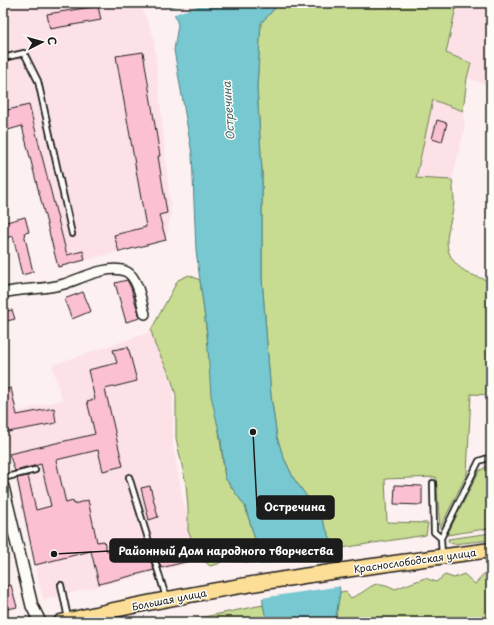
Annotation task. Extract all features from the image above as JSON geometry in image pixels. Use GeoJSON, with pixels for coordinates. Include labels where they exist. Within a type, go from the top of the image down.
{"type":"FeatureCollection","features":[{"type":"Feature","properties":{"kind":"main road","name":"Краснослободская улица"},"geometry":{"type":"LineString","coordinates":[[254,582],[491,550]]}},
{"type":"Feature","properties":{"kind":"main road","name":"Большая улица"},"geometry":{"type":"LineString","coordinates":[[65,621],[166,598],[254,582]]}},
{"type":"Feature","properties":{"kind":"street"},"geometry":{"type":"LineString","coordinates":[[3,293],[63,285],[90,275],[114,270],[126,272],[133,278],[145,314]]}},
{"type":"Feature","properties":{"kind":"street"},"geometry":{"type":"LineString","coordinates":[[3,487],[32,606],[40,622]]}},
{"type":"Feature","properties":{"kind":"lane"},"geometry":{"type":"LineString","coordinates":[[3,58],[24,53],[38,81],[72,234]]}},
{"type":"Feature","properties":{"kind":"lane"},"geometry":{"type":"LineString","coordinates":[[442,556],[441,538],[479,461],[491,457]]}},
{"type":"Feature","properties":{"kind":"lane"},"geometry":{"type":"LineString","coordinates":[[3,478],[35,470]]}},
{"type":"Feature","properties":{"kind":"lane"},"geometry":{"type":"LineString","coordinates":[[129,477],[166,598]]}},
{"type":"Feature","properties":{"kind":"lane"},"geometry":{"type":"LineString","coordinates":[[433,483],[434,532],[441,538]]}},
{"type":"Feature","properties":{"kind":"lane"},"geometry":{"type":"LineString","coordinates":[[60,585],[65,621]]}},
{"type":"Feature","properties":{"kind":"shaded area"},"geometry":{"type":"Polygon","coordinates":[[[3,3],[140,3],[154,38],[171,213],[166,240],[58,267],[23,126],[8,130],[3,111],[3,3]]]}},
{"type":"Feature","properties":{"kind":"shaded area"},"geometry":{"type":"Polygon","coordinates":[[[457,3],[491,3],[491,87],[467,78],[471,62],[446,53],[457,3]]]}},
{"type":"Feature","properties":{"kind":"shaded area"},"geometry":{"type":"Polygon","coordinates":[[[433,99],[463,111],[465,127],[452,180],[416,179],[433,99]]]}},
{"type":"Feature","properties":{"kind":"shaded area"},"geometry":{"type":"Polygon","coordinates":[[[156,330],[173,390],[173,445],[182,495],[199,561],[43,600],[3,426],[3,415],[62,400],[52,365],[156,330]]]}},
{"type":"Feature","properties":{"kind":"green space"},"geometry":{"type":"Polygon","coordinates":[[[259,3],[457,3],[446,53],[471,63],[467,78],[463,111],[433,100],[416,178],[452,180],[454,202],[447,237],[448,250],[451,258],[468,273],[491,281],[491,395],[471,394],[467,474],[440,528],[436,477],[385,479],[387,522],[428,523],[426,535],[335,549],[319,513],[294,479],[283,456],[277,437],[271,396],[262,278],[262,171],[257,87],[261,23],[277,6],[259,3]]]}},
{"type":"Feature","properties":{"kind":"green space"},"geometry":{"type":"Polygon","coordinates":[[[189,275],[200,280],[225,478],[245,506],[261,559],[248,562],[224,560],[218,564],[210,566],[202,559],[188,531],[186,484],[176,438],[176,395],[170,375],[155,345],[151,330],[178,280],[189,275]]]}},
{"type":"Feature","properties":{"kind":"green space"},"geometry":{"type":"Polygon","coordinates":[[[489,465],[488,476],[491,476],[491,528],[447,535],[479,471],[489,465]]]}},
{"type":"Feature","properties":{"kind":"green space"},"geometry":{"type":"Polygon","coordinates":[[[491,533],[491,540],[453,544],[449,542],[448,539],[491,533]]]}},
{"type":"Feature","properties":{"kind":"green space"},"geometry":{"type":"Polygon","coordinates":[[[491,572],[491,622],[335,622],[340,592],[346,591],[350,598],[376,584],[387,585],[395,589],[425,578],[436,582],[445,575],[454,578],[464,574],[475,584],[482,575],[491,572]]]}},
{"type":"Feature","properties":{"kind":"green space"},"geometry":{"type":"Polygon","coordinates":[[[263,605],[267,622],[179,622],[263,605]]]}},
{"type":"Feature","properties":{"kind":"water"},"geometry":{"type":"Polygon","coordinates":[[[171,3],[259,3],[277,6],[261,23],[257,87],[262,171],[262,278],[271,396],[277,437],[283,456],[294,479],[319,513],[335,549],[340,592],[335,622],[267,622],[263,605],[261,559],[245,506],[225,478],[221,440],[211,396],[207,334],[196,250],[192,154],[174,50],[178,25],[171,3]]]}},
{"type":"Feature","properties":{"kind":"pier"},"geometry":{"type":"Polygon","coordinates":[[[185,3],[206,3],[172,15],[170,8],[185,3]]]}},
{"type":"Feature","properties":{"kind":"pier"},"geometry":{"type":"Polygon","coordinates":[[[337,553],[342,586],[261,598],[259,565],[337,553]]]}},
{"type":"Feature","properties":{"kind":"building"},"geometry":{"type":"Polygon","coordinates":[[[98,6],[101,20],[50,29],[47,14],[98,6]]]}},
{"type":"Feature","properties":{"kind":"building"},"geometry":{"type":"Polygon","coordinates":[[[143,52],[160,156],[158,156],[167,213],[159,215],[166,240],[119,252],[114,235],[146,227],[116,56],[143,52]]]}},
{"type":"Feature","properties":{"kind":"building"},"geometry":{"type":"Polygon","coordinates":[[[29,105],[67,255],[83,251],[85,260],[58,267],[22,126],[8,130],[3,111],[29,105]]]}},
{"type":"Feature","properties":{"kind":"building"},"geometry":{"type":"Polygon","coordinates":[[[437,120],[447,123],[442,142],[432,139],[437,120]]]}},
{"type":"Feature","properties":{"kind":"building"},"geometry":{"type":"Polygon","coordinates":[[[25,217],[29,232],[24,233],[33,272],[22,275],[13,236],[3,239],[3,223],[25,217]]]}},
{"type":"Feature","properties":{"kind":"building"},"geometry":{"type":"Polygon","coordinates":[[[127,280],[140,318],[126,322],[115,283],[127,280]]]}},
{"type":"Feature","properties":{"kind":"building"},"geometry":{"type":"Polygon","coordinates":[[[83,292],[91,311],[72,319],[64,299],[83,292]]]}},
{"type":"Feature","properties":{"kind":"building"},"geometry":{"type":"Polygon","coordinates":[[[12,310],[15,319],[3,322],[3,312],[12,310]]]}},
{"type":"Feature","properties":{"kind":"building"},"geometry":{"type":"Polygon","coordinates":[[[128,347],[137,381],[105,389],[123,466],[103,471],[98,450],[56,460],[66,503],[73,501],[74,504],[88,500],[97,542],[104,541],[107,551],[127,546],[128,549],[143,545],[147,560],[150,559],[154,570],[99,584],[91,551],[35,565],[17,478],[28,476],[36,510],[51,506],[41,464],[15,471],[9,454],[95,434],[87,401],[95,399],[88,370],[117,363],[113,350],[128,347]]]}},
{"type":"Feature","properties":{"kind":"building"},"geometry":{"type":"Polygon","coordinates":[[[11,388],[17,415],[54,408],[56,423],[8,432],[3,405],[3,390],[11,388]]]}},
{"type":"Feature","properties":{"kind":"building"},"geometry":{"type":"Polygon","coordinates":[[[395,485],[422,486],[422,505],[394,504],[395,485]]]}},
{"type":"Feature","properties":{"kind":"building"},"geometry":{"type":"Polygon","coordinates":[[[150,486],[158,517],[149,520],[141,488],[150,486]]]}},
{"type":"Feature","properties":{"kind":"building"},"geometry":{"type":"Polygon","coordinates":[[[194,548],[197,559],[161,568],[158,558],[194,548]]]}},
{"type":"Feature","properties":{"kind":"building"},"geometry":{"type":"Polygon","coordinates":[[[11,585],[17,607],[3,610],[3,587],[11,585]]]}},
{"type":"Feature","properties":{"kind":"place","name":"Остречина"},"geometry":{"type":"Point","coordinates":[253,432]}},
{"type":"Feature","properties":{"kind":"place","name":"Районный Дом народного творчества"},"geometry":{"type":"Point","coordinates":[54,554]}}]}
